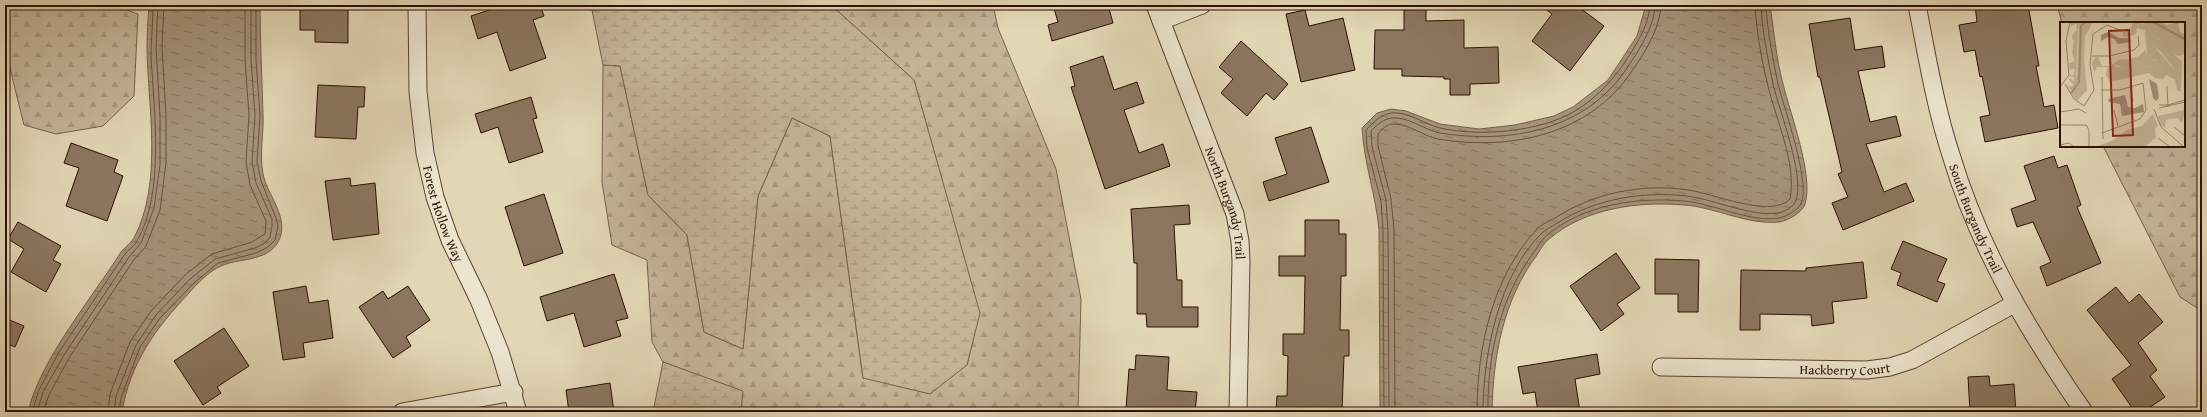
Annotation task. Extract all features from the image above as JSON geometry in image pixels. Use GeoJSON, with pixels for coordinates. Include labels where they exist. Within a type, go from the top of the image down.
{"type":"FeatureCollection","features":[{"type":"Feature","properties":{"kind":"street","name":"Forest Hollow Way"},"geometry":{"type":"LineString","coordinates":[[417,5],[418,92],[425,153],[435,197],[450,240],[479,300],[500,352],[514,392],[518,412]]}},
{"type":"Feature","properties":{"kind":"street"},"geometry":{"type":"LineString","coordinates":[[1158,13],[1202,5]]}},
{"type":"Feature","properties":{"kind":"street","name":"South Burgandy Trail"},"geometry":{"type":"LineString","coordinates":[[1917,5],[1934,96],[1951,156],[1972,215],[2014,304],[2044,354],[2084,412]]}},
{"type":"Feature","properties":{"kind":"street","name":"North Burgandy Trail"},"geometry":{"type":"LineString","coordinates":[[1158,13],[1235,214],[1240,240],[1241,261],[1238,412]]}},
{"type":"Feature","properties":{"kind":"street","name":"Hackberry Court"},"geometry":{"type":"LineString","coordinates":[[1661,367],[1867,370],[1890,368],[1912,360],[2014,304]]}},
{"type":"Feature","properties":{"kind":"street"},"geometry":{"type":"LineString","coordinates":[[402,412],[514,392]]}},
{"type":"Feature","properties":{"kind":"green space"},"geometry":{"type":"Polygon","coordinates":[[[5,5],[113,5],[138,14],[134,96],[103,126],[56,134],[24,125],[5,48],[5,5]]]}},
{"type":"Feature","properties":{"kind":"green space"},"geometry":{"type":"Polygon","coordinates":[[[591,5],[831,5],[914,80],[980,313],[967,365],[930,394],[863,378],[830,136],[792,118],[758,196],[743,349],[704,332],[687,235],[648,195],[620,66],[603,65],[591,5]]]}},
{"type":"Feature","properties":{"kind":"green space"},"geometry":{"type":"Polygon","coordinates":[[[831,5],[993,5],[998,28],[1056,169],[1081,299],[1078,412],[741,412],[742,391],[663,362],[652,342],[647,260],[612,245],[602,182],[603,65],[620,66],[648,195],[687,235],[704,332],[743,349],[758,196],[792,118],[830,136],[863,378],[967,365],[979,313],[914,80],[831,5]]]}},
{"type":"Feature","properties":{"kind":"green space"},"geometry":{"type":"Polygon","coordinates":[[[2057,5],[2202,5],[2202,311],[2180,297],[2104,147],[2185,147],[2185,22],[2062,22],[2057,5]]]}},
{"type":"Feature","properties":{"kind":"green space"},"geometry":{"type":"Polygon","coordinates":[[[663,362],[743,391],[741,412],[653,412],[663,362]]]}},
{"type":"Feature","properties":{"kind":"water"},"geometry":{"type":"Polygon","coordinates":[[[149,5],[260,5],[263,121],[262,166],[265,182],[280,216],[282,225],[281,233],[278,242],[267,253],[228,263],[212,271],[199,282],[177,306],[155,333],[138,362],[131,378],[122,412],[28,412],[34,392],[55,351],[121,252],[134,238],[143,216],[151,169],[152,144],[147,48],[149,5]]]}},
{"type":"Feature","properties":{"kind":"water"},"geometry":{"type":"Polygon","coordinates":[[[1646,5],[1770,5],[1781,74],[1804,161],[1807,192],[1805,204],[1794,216],[1779,222],[1755,221],[1696,206],[1667,204],[1649,204],[1613,209],[1579,220],[1563,228],[1545,242],[1525,272],[1516,291],[1508,310],[1498,350],[1492,412],[1380,412],[1379,230],[1365,154],[1362,128],[1377,113],[1391,109],[1406,111],[1440,124],[1479,129],[1515,125],[1554,116],[1573,107],[1608,80],[1637,36],[1646,5]]]}},
{"type":"Feature","properties":{"kind":"building"},"geometry":{"type":"Polygon","coordinates":[[[300,5],[348,5],[348,43],[315,42],[315,30],[300,30],[300,5]]]}},
{"type":"Feature","properties":{"kind":"building"},"geometry":{"type":"Polygon","coordinates":[[[494,5],[540,5],[544,16],[533,20],[546,58],[510,71],[497,32],[478,39],[471,16],[495,8],[494,5]]]}},
{"type":"Feature","properties":{"kind":"building"},"geometry":{"type":"Polygon","coordinates":[[[1053,5],[1108,5],[1113,23],[1052,41],[1048,25],[1058,22],[1053,5]]]}},
{"type":"Feature","properties":{"kind":"building"},"geometry":{"type":"Polygon","coordinates":[[[1404,5],[1426,5],[1426,21],[1464,20],[1464,48],[1498,47],[1499,83],[1470,84],[1470,95],[1450,95],[1450,79],[1444,79],[1444,77],[1402,76],[1402,69],[1374,69],[1375,30],[1404,30],[1404,5]]]}},
{"type":"Feature","properties":{"kind":"building"},"geometry":{"type":"Polygon","coordinates":[[[1540,5],[1576,5],[1604,26],[1570,71],[1532,41],[1552,14],[1540,5]]]}},
{"type":"Feature","properties":{"kind":"building"},"geometry":{"type":"Polygon","coordinates":[[[1975,5],[2028,5],[2039,66],[2036,66],[2044,107],[2054,105],[2058,128],[1985,142],[1980,117],[1990,115],[1982,76],[1980,77],[1975,50],[1964,52],[1959,25],[1977,22],[1975,5]]]}},
{"type":"Feature","properties":{"kind":"building"},"geometry":{"type":"Polygon","coordinates":[[[1305,10],[1309,26],[1343,18],[1355,70],[1301,82],[1286,14],[1305,10]]]}},
{"type":"Feature","properties":{"kind":"building"},"geometry":{"type":"Polygon","coordinates":[[[1850,18],[1855,50],[1882,46],[1885,67],[1858,71],[1870,122],[1896,116],[1901,136],[1866,144],[1884,192],[1906,183],[1914,201],[1843,230],[1832,203],[1848,197],[1838,174],[1842,172],[1820,77],[1818,77],[1809,24],[1850,18]]]}},
{"type":"Feature","properties":{"kind":"building"},"geometry":{"type":"Polygon","coordinates":[[[1241,41],[1288,84],[1274,100],[1266,93],[1247,116],[1221,93],[1233,79],[1219,67],[1241,41]]]}},
{"type":"Feature","properties":{"kind":"building"},"geometry":{"type":"Polygon","coordinates":[[[1103,56],[1114,90],[1137,82],[1144,103],[1124,110],[1139,153],[1163,144],[1170,166],[1105,189],[1071,87],[1075,86],[1070,67],[1103,56]]]}},
{"type":"Feature","properties":{"kind":"building"},"geometry":{"type":"Polygon","coordinates":[[[318,85],[365,87],[364,107],[358,107],[356,139],[315,137],[318,85]]]}},
{"type":"Feature","properties":{"kind":"building"},"geometry":{"type":"Polygon","coordinates":[[[531,97],[537,118],[533,119],[543,152],[509,163],[498,127],[481,133],[475,114],[531,97]]]}},
{"type":"Feature","properties":{"kind":"building"},"geometry":{"type":"Polygon","coordinates":[[[1311,127],[1329,182],[1269,201],[1263,182],[1287,174],[1275,138],[1311,127]]]}},
{"type":"Feature","properties":{"kind":"building"},"geometry":{"type":"Polygon","coordinates":[[[71,143],[118,160],[114,172],[123,176],[107,221],[66,206],[79,168],[64,163],[71,143]]]}},
{"type":"Feature","properties":{"kind":"building"},"geometry":{"type":"Polygon","coordinates":[[[2054,156],[2058,168],[2067,165],[2081,205],[2077,207],[2101,263],[2047,286],[2040,267],[2051,262],[2033,222],[2017,227],[2011,209],[2036,200],[2024,166],[2054,156]]]}},
{"type":"Feature","properties":{"kind":"building"},"geometry":{"type":"Polygon","coordinates":[[[350,178],[351,186],[375,183],[379,234],[333,240],[325,181],[350,178]]]}},
{"type":"Feature","properties":{"kind":"building"},"geometry":{"type":"Polygon","coordinates":[[[544,194],[563,253],[524,266],[505,207],[544,194]]]}},
{"type":"Feature","properties":{"kind":"building"},"geometry":{"type":"Polygon","coordinates":[[[1189,205],[1190,224],[1174,225],[1177,280],[1182,280],[1182,307],[1198,307],[1198,327],[1147,327],[1146,314],[1137,314],[1137,263],[1134,263],[1131,209],[1189,205]]]}},
{"type":"Feature","properties":{"kind":"building"},"geometry":{"type":"Polygon","coordinates":[[[1305,220],[1339,220],[1339,234],[1346,234],[1346,276],[1341,276],[1340,330],[1349,330],[1349,356],[1344,356],[1342,412],[1276,412],[1277,396],[1287,396],[1288,356],[1283,355],[1283,334],[1304,334],[1305,276],[1279,276],[1279,256],[1305,256],[1305,220]]]}},
{"type":"Feature","properties":{"kind":"building"},"geometry":{"type":"Polygon","coordinates":[[[18,222],[61,246],[53,260],[61,264],[46,292],[11,272],[24,249],[8,239],[18,222]]]}},
{"type":"Feature","properties":{"kind":"building"},"geometry":{"type":"Polygon","coordinates":[[[1903,241],[1947,259],[1937,281],[1945,284],[1937,302],[1897,285],[1901,273],[1891,269],[1903,241]]]}},
{"type":"Feature","properties":{"kind":"building"},"geometry":{"type":"Polygon","coordinates":[[[1616,253],[1640,288],[1617,304],[1624,314],[1601,331],[1570,286],[1616,253]]]}},
{"type":"Feature","properties":{"kind":"building"},"geometry":{"type":"Polygon","coordinates":[[[1655,259],[1699,260],[1698,312],[1678,312],[1678,294],[1655,294],[1655,259]]]}},
{"type":"Feature","properties":{"kind":"building"},"geometry":{"type":"Polygon","coordinates":[[[1863,262],[1867,298],[1832,302],[1834,323],[1812,326],[1811,315],[1760,314],[1760,330],[1740,330],[1741,270],[1806,271],[1806,268],[1863,262]]]}},
{"type":"Feature","properties":{"kind":"building"},"geometry":{"type":"Polygon","coordinates":[[[614,274],[628,318],[616,321],[621,336],[584,347],[574,313],[547,321],[540,297],[614,274]]]}},
{"type":"Feature","properties":{"kind":"building"},"geometry":{"type":"Polygon","coordinates":[[[306,286],[309,303],[328,300],[333,338],[303,343],[305,357],[283,360],[273,292],[306,286]]]}},
{"type":"Feature","properties":{"kind":"building"},"geometry":{"type":"Polygon","coordinates":[[[408,286],[430,320],[406,337],[411,346],[393,358],[359,307],[383,291],[388,299],[408,286]]]}},
{"type":"Feature","properties":{"kind":"building"},"geometry":{"type":"Polygon","coordinates":[[[2116,287],[2129,303],[2139,294],[2163,322],[2138,343],[2157,370],[2150,376],[2165,397],[2143,412],[2135,412],[2112,379],[2131,365],[2087,310],[2116,287]]]}},
{"type":"Feature","properties":{"kind":"building"},"geometry":{"type":"Polygon","coordinates":[[[5,318],[24,326],[15,347],[5,343],[5,318]]]}},
{"type":"Feature","properties":{"kind":"building"},"geometry":{"type":"Polygon","coordinates":[[[224,328],[249,366],[217,387],[221,393],[203,405],[174,361],[224,328]]]}},
{"type":"Feature","properties":{"kind":"building"},"geometry":{"type":"Polygon","coordinates":[[[1597,354],[1600,374],[1575,379],[1580,412],[1538,412],[1535,392],[1523,394],[1518,367],[1597,354]]]}},
{"type":"Feature","properties":{"kind":"building"},"geometry":{"type":"Polygon","coordinates":[[[1136,355],[1169,357],[1167,390],[1197,392],[1195,412],[1126,409],[1129,369],[1135,370],[1136,355]]]}},
{"type":"Feature","properties":{"kind":"building"},"geometry":{"type":"Polygon","coordinates":[[[1989,376],[1990,386],[2014,384],[2016,412],[1970,412],[1968,377],[1989,376]]]}},
{"type":"Feature","properties":{"kind":"building"},"geometry":{"type":"Polygon","coordinates":[[[610,383],[614,412],[569,412],[566,390],[610,383]]]}}]}
